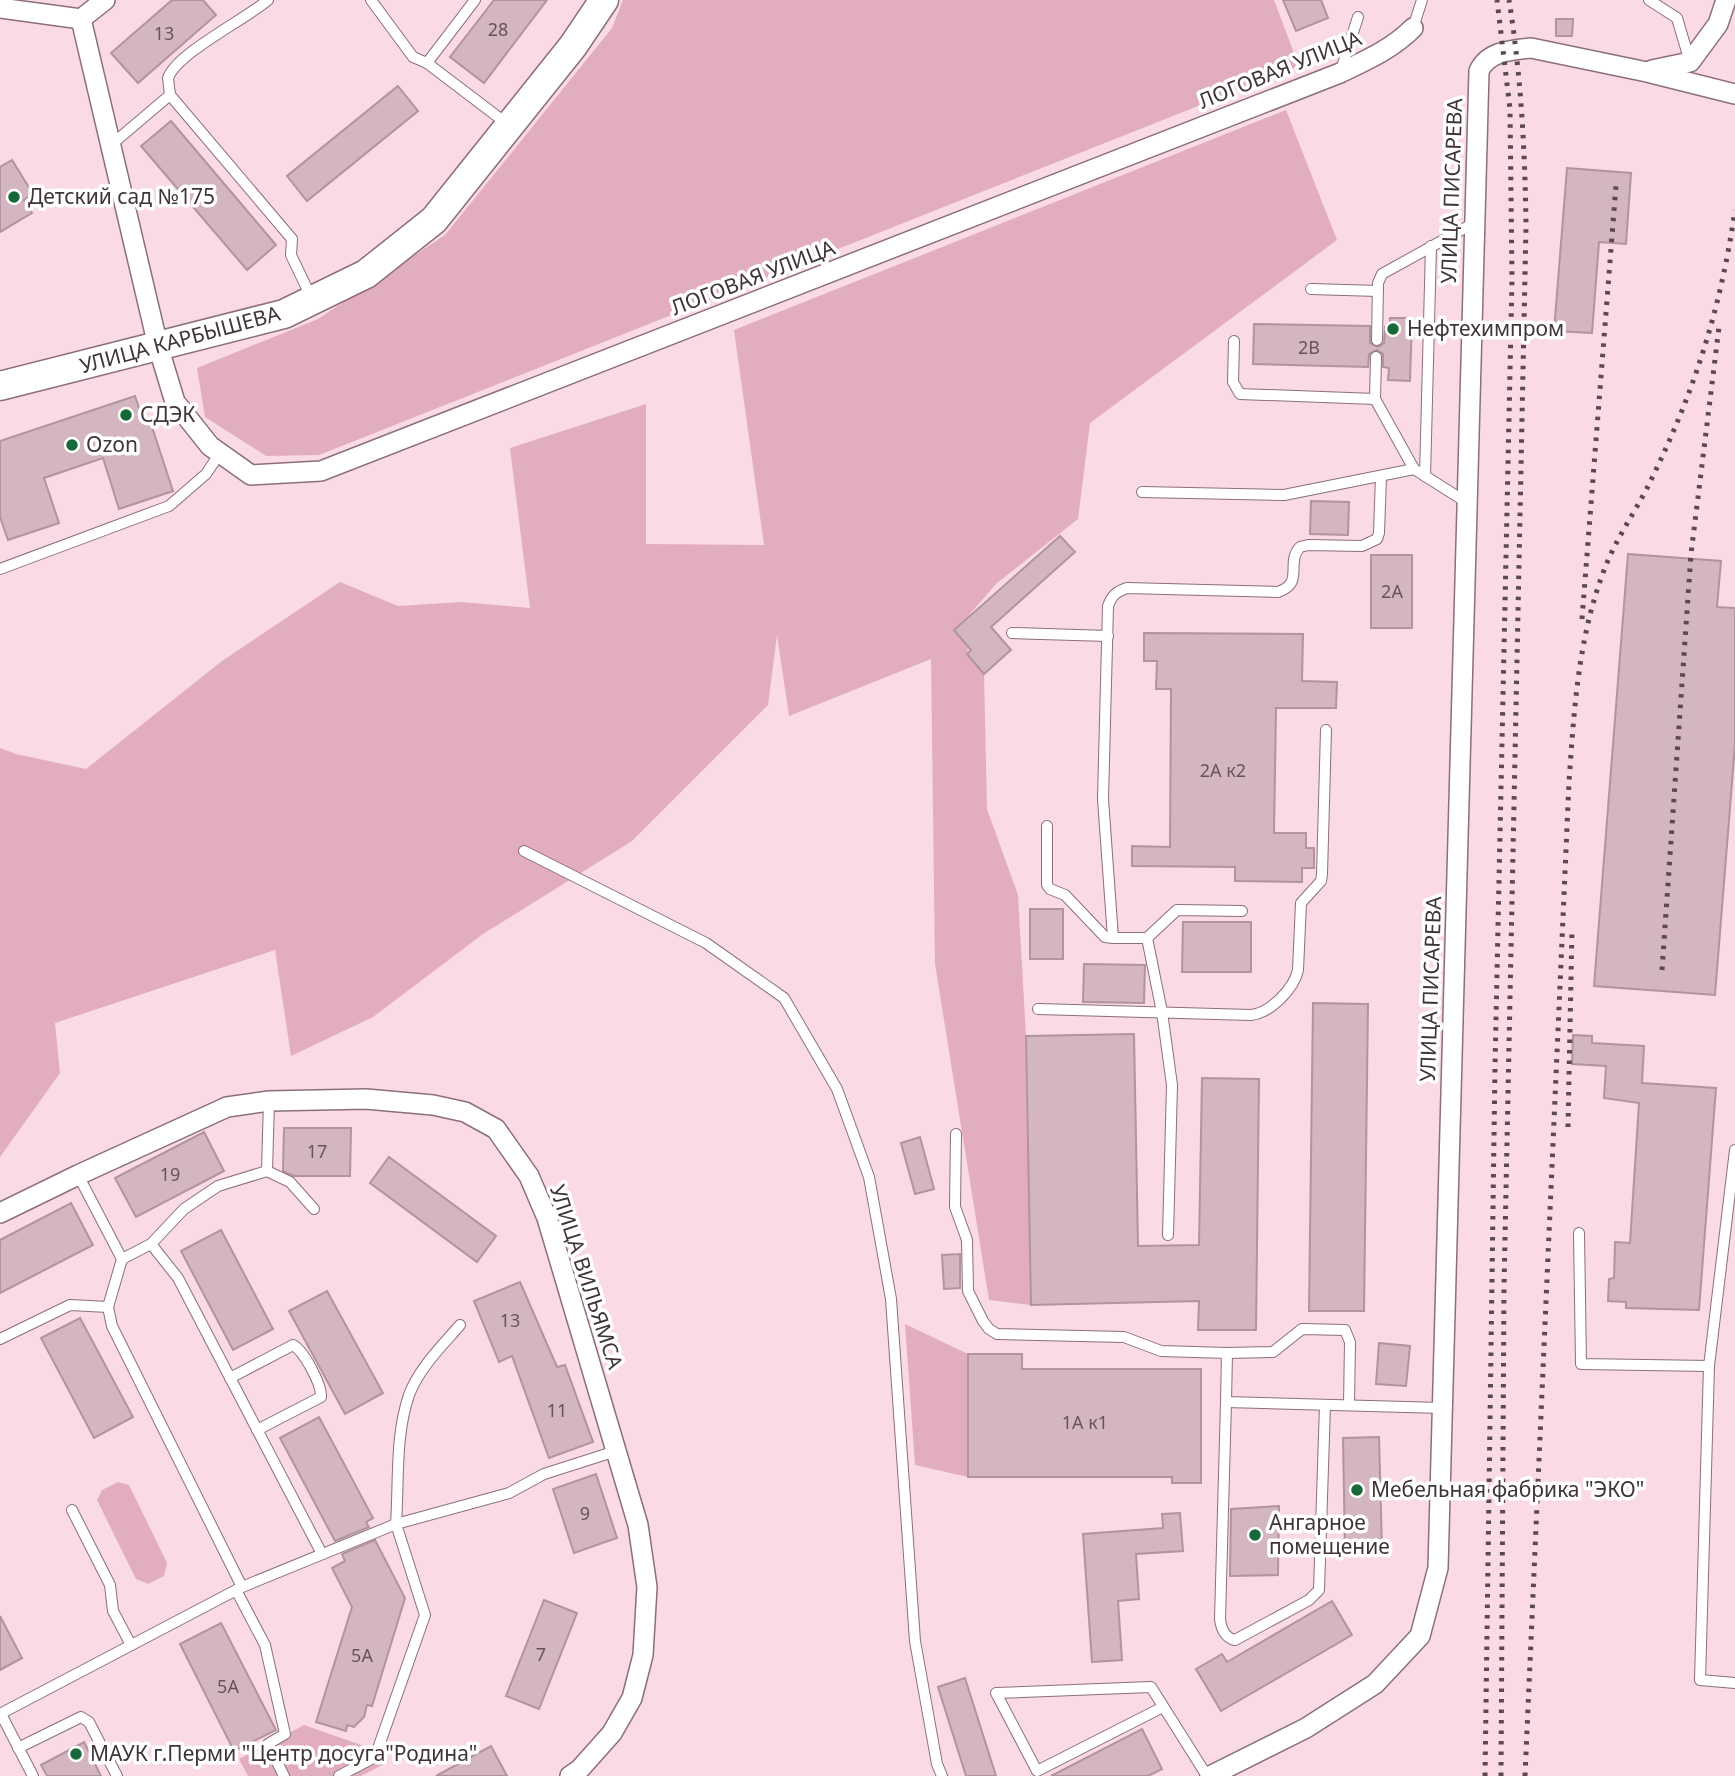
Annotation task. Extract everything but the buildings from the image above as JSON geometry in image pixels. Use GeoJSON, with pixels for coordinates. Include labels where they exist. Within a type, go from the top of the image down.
{"type":"FeatureCollection","features":[{"type":"Feature","properties":{"kind":"street"},"geometry":{"type":"LineString","coordinates":[[0,8],[81,19],[105,0]]}},
{"type":"Feature","properties":{"kind":"street","name":"УЛИЦА КАРБЫШЕВА"},"geometry":{"type":"LineString","coordinates":[[0,386],[284,314],[366,274],[434,220],[573,46],[604,0]]}},
{"type":"Feature","properties":{"kind":"street"},"geometry":{"type":"LineString","coordinates":[[1647,72],[1690,62],[1718,24],[1726,0]]}},
{"type":"Feature","properties":{"kind":"street","name":"ЛОГОВАЯ УЛИЦА"},"geometry":{"type":"LineString","coordinates":[[81,19],[158,346],[175,402],[210,446],[251,475],[321,471],[1340,73],[1399,41],[1413,28]]}},
{"type":"Feature","properties":{"kind":"street","name":"УЛИЦА ПИСАРЕВА"},"geometry":{"type":"LineString","coordinates":[[1209,1776],[1306,1728],[1375,1684],[1420,1636],[1438,1569],[1479,71],[1485,60],[1516,49],[1548,50],[1647,72]]}},
{"type":"Feature","properties":{"kind":"street"},"geometry":{"type":"LineString","coordinates":[[1647,72],[1735,94]]}},
{"type":"Feature","properties":{"kind":"street","name":"УЛИЦА ВИЛЬЯМСА"},"geometry":{"type":"LineString","coordinates":[[0,1213],[227,1107],[269,1101],[366,1099],[433,1105],[465,1112],[496,1129],[529,1176],[547,1218],[638,1525],[647,1587],[643,1655],[632,1698],[612,1733],[579,1770],[570,1776]]}},
{"type":"Feature","properties":{"kind":"lane"},"geometry":{"type":"LineString","coordinates":[[268,0],[216,33],[170,73],[170,95],[292,239],[291,255],[312,300]]}},
{"type":"Feature","properties":{"kind":"lane"},"geometry":{"type":"LineString","coordinates":[[371,0],[413,57],[427,63],[509,126]]}},
{"type":"Feature","properties":{"kind":"lane"},"geometry":{"type":"LineString","coordinates":[[427,63],[475,0]]}},
{"type":"Feature","properties":{"kind":"lane"},"geometry":{"type":"LineString","coordinates":[[1413,28],[1422,0]]}},
{"type":"Feature","properties":{"kind":"lane"},"geometry":{"type":"LineString","coordinates":[[1649,0],[1677,18],[1690,62]]}},
{"type":"Feature","properties":{"kind":"lane"},"geometry":{"type":"LineString","coordinates":[[1340,73],[1358,17]]}},
{"type":"Feature","properties":{"kind":"lane"},"geometry":{"type":"LineString","coordinates":[[111,145],[170,95]]}},
{"type":"Feature","properties":{"kind":"lane"},"geometry":{"type":"LineString","coordinates":[[1377,340],[1378,291],[1382,274],[1474,223]]}},
{"type":"Feature","properties":{"kind":"lane"},"geometry":{"type":"LineString","coordinates":[[1425,476],[1431,246]]}},
{"type":"Feature","properties":{"kind":"lane"},"geometry":{"type":"LineString","coordinates":[[1311,289],[1378,291]]}},
{"type":"Feature","properties":{"kind":"lane"},"geometry":{"type":"LineString","coordinates":[[1234,341],[1233,382],[1240,394],[1375,399]]}},
{"type":"Feature","properties":{"kind":"lane"},"geometry":{"type":"LineString","coordinates":[[1376,357],[1375,399],[1414,469],[1466,502]]}},
{"type":"Feature","properties":{"kind":"lane"},"geometry":{"type":"LineString","coordinates":[[0,569],[169,506],[206,474],[219,453]]}},
{"type":"Feature","properties":{"kind":"lane"},"geometry":{"type":"LineString","coordinates":[[1142,492],[1284,495],[1414,469]]}},
{"type":"Feature","properties":{"kind":"lane"},"geometry":{"type":"LineString","coordinates":[[1113,938],[1103,799],[1108,606],[1111,597],[1127,588],[1278,592],[1291,585],[1294,557],[1300,547],[1362,546],[1377,539],[1381,476]]}},
{"type":"Feature","properties":{"kind":"lane"},"geometry":{"type":"LineString","coordinates":[[1012,633],[1108,636]]}},
{"type":"Feature","properties":{"kind":"lane"},"geometry":{"type":"LineString","coordinates":[[1038,1009],[1258,1014],[1271,1005],[1296,979],[1301,903],[1321,881],[1326,730]]}},
{"type":"Feature","properties":{"kind":"lane"},"geometry":{"type":"LineString","coordinates":[[1047,826],[1047,885],[1065,895],[1105,937],[1147,938],[1177,910],[1242,911]]}},
{"type":"Feature","properties":{"kind":"lane"},"geometry":{"type":"LineString","coordinates":[[524,851],[706,943],[784,998],[837,1089],[869,1177],[891,1298],[915,1641],[937,1764],[942,1776]]}},
{"type":"Feature","properties":{"kind":"lane"},"geometry":{"type":"LineString","coordinates":[[1147,938],[1162,1012],[1172,1085],[1168,1235]]}},
{"type":"Feature","properties":{"kind":"lane"},"geometry":{"type":"LineString","coordinates":[[267,1171],[269,1101]]}},
{"type":"Feature","properties":{"kind":"lane"},"geometry":{"type":"LineString","coordinates":[[957,1134],[955,1207],[967,1240],[968,1291],[989,1329],[997,1334],[1009,1335],[1124,1338],[1161,1351],[1227,1353],[1273,1352],[1302,1329],[1345,1330],[1350,1342],[1349,1405]]}},
{"type":"Feature","properties":{"kind":"lane"},"geometry":{"type":"LineString","coordinates":[[1735,1150],[1709,1366],[1700,1680],[1735,1682]]}},
{"type":"Feature","properties":{"kind":"lane"},"geometry":{"type":"LineString","coordinates":[[122,1259],[150,1244],[184,1209],[218,1186],[267,1171],[290,1182],[314,1209]]}},
{"type":"Feature","properties":{"kind":"lane"},"geometry":{"type":"LineString","coordinates":[[78,1175],[122,1259],[108,1307],[112,1326],[265,1645],[285,1734],[268,1744],[284,1776]]}},
{"type":"Feature","properties":{"kind":"lane"},"geometry":{"type":"LineString","coordinates":[[1579,1233],[1581,1364],[1709,1366]]}},
{"type":"Feature","properties":{"kind":"lane"},"geometry":{"type":"LineString","coordinates":[[150,1244],[178,1278],[322,1555]]}},
{"type":"Feature","properties":{"kind":"lane"},"geometry":{"type":"LineString","coordinates":[[0,1339],[70,1305],[108,1307]]}},
{"type":"Feature","properties":{"kind":"lane"},"geometry":{"type":"LineString","coordinates":[[339,1776],[375,1757],[425,1615],[396,1524],[400,1431],[410,1393],[430,1359],[460,1325]]}},
{"type":"Feature","properties":{"kind":"lane"},"geometry":{"type":"LineString","coordinates":[[230,1378],[293,1345],[302,1353],[320,1388],[320,1397],[257,1430]]}},
{"type":"Feature","properties":{"kind":"lane"},"geometry":{"type":"LineString","coordinates":[[1227,1353],[1220,1619],[1229,1639],[1235,1640],[1309,1600],[1319,1590],[1325,1405]]}},
{"type":"Feature","properties":{"kind":"lane"},"geometry":{"type":"LineString","coordinates":[[1226,1402],[1442,1408]]}},
{"type":"Feature","properties":{"kind":"lane"},"geometry":{"type":"LineString","coordinates":[[33,1776],[0,1714],[239,1588],[396,1524],[509,1493],[544,1474],[616,1451]]}},
{"type":"Feature","properties":{"kind":"lane"},"geometry":{"type":"LineString","coordinates":[[72,1510],[110,1585],[113,1611],[131,1645]]}},
{"type":"Feature","properties":{"kind":"lane"},"geometry":{"type":"LineString","coordinates":[[1163,1707],[1037,1771],[996,1693],[1151,1687],[1209,1776]]}},
{"type":"Feature","properties":{"kind":"lane"},"geometry":{"type":"LineString","coordinates":[[18,1748],[81,1717],[89,1722],[117,1776]]}},
{"type":"Feature","properties":{"kind":"shaded area"},"geometry":{"type":"Polygon","coordinates":[[[623,0],[1274,0],[1299,66],[319,455],[266,456],[205,417],[197,368],[318,319],[445,235],[612,28],[623,0]]]}},
{"type":"Feature","properties":{"kind":"shaded area"},"geometry":{"type":"Polygon","coordinates":[[[1286,110],[1337,240],[1090,423],[1078,519],[997,583],[955,631],[968,647],[967,654],[984,674],[987,809],[1018,895],[1026,1036],[1031,1305],[989,1300],[935,964],[931,659],[789,716],[777,635],[768,705],[632,841],[483,934],[373,1017],[291,1056],[275,950],[55,1023],[60,1073],[0,1157],[0,748],[86,769],[222,661],[340,582],[398,606],[461,602],[530,608],[510,448],[646,404],[646,544],[764,545],[734,330],[1286,110]]]}},
{"type":"Feature","properties":{"kind":"shaded area"},"geometry":{"type":"Polygon","coordinates":[[[905,1324],[968,1354],[968,1477],[915,1465],[905,1324]]]}},
{"type":"Feature","properties":{"kind":"shaded area"},"geometry":{"type":"Polygon","coordinates":[[[118,1482],[129,1485],[167,1563],[164,1576],[148,1584],[136,1579],[97,1500],[102,1490],[118,1482]]]}},
{"type":"Feature","properties":{"kind":"shaded area"},"geometry":{"type":"Polygon","coordinates":[[[304,1725],[384,1753],[388,1762],[361,1776],[248,1776],[239,1759],[304,1725]]]}},
{"type":"Feature","properties":{"kind":"railway"},"geometry":{"type":"LineString","coordinates":[[1485,1776],[1495,1066],[1512,279],[1510,109],[1497,0]]}},
{"type":"Feature","properties":{"kind":"railway"},"geometry":{"type":"LineString","coordinates":[[1501,1776],[1504,1287],[1526,226],[1522,113],[1509,0]]}},
{"type":"Feature","properties":{"kind":"railway"},"geometry":{"type":"LineString","coordinates":[[1582,619],[1616,185]]}},
{"type":"Feature","properties":{"kind":"railway"},"geometry":{"type":"LineString","coordinates":[[1525,1776],[1569,782],[1578,676],[1588,624],[1603,573],[1652,478],[1693,380],[1714,314],[1735,210]]}},
{"type":"Feature","properties":{"kind":"railway"},"geometry":{"type":"LineString","coordinates":[[1662,970],[1691,554],[1719,327]]}},
{"type":"Feature","properties":{"kind":"railway"},"geometry":{"type":"LineString","coordinates":[[1568,1127],[1572,929]]}},
{"type":"Feature","properties":{"kind":"place","name":"Детский сад №175"},"geometry":{"type":"Point","coordinates":[14,197]}},
{"type":"Feature","properties":{"kind":"place","name":"Нефтехимпром"},"geometry":{"type":"Point","coordinates":[1393,329]}},
{"type":"Feature","properties":{"kind":"place","name":"СДЭК"},"geometry":{"type":"Point","coordinates":[126,415]}},
{"type":"Feature","properties":{"kind":"place","name":"Ozon"},"geometry":{"type":"Point","coordinates":[72,445]}},
{"type":"Feature","properties":{"kind":"place","name":"Мебельная фабрика \"ЭКО\""},"geometry":{"type":"Point","coordinates":[1357,1490]}},
{"type":"Feature","properties":{"kind":"place","name":"Ангарное помещение"},"geometry":{"type":"Point","coordinates":[1255,1535]}},
{"type":"Feature","properties":{"kind":"place","name":"МАУК г.Перми \"Центр досуга\"Родина\""},"geometry":{"type":"Point","coordinates":[76,1754]}}]}
